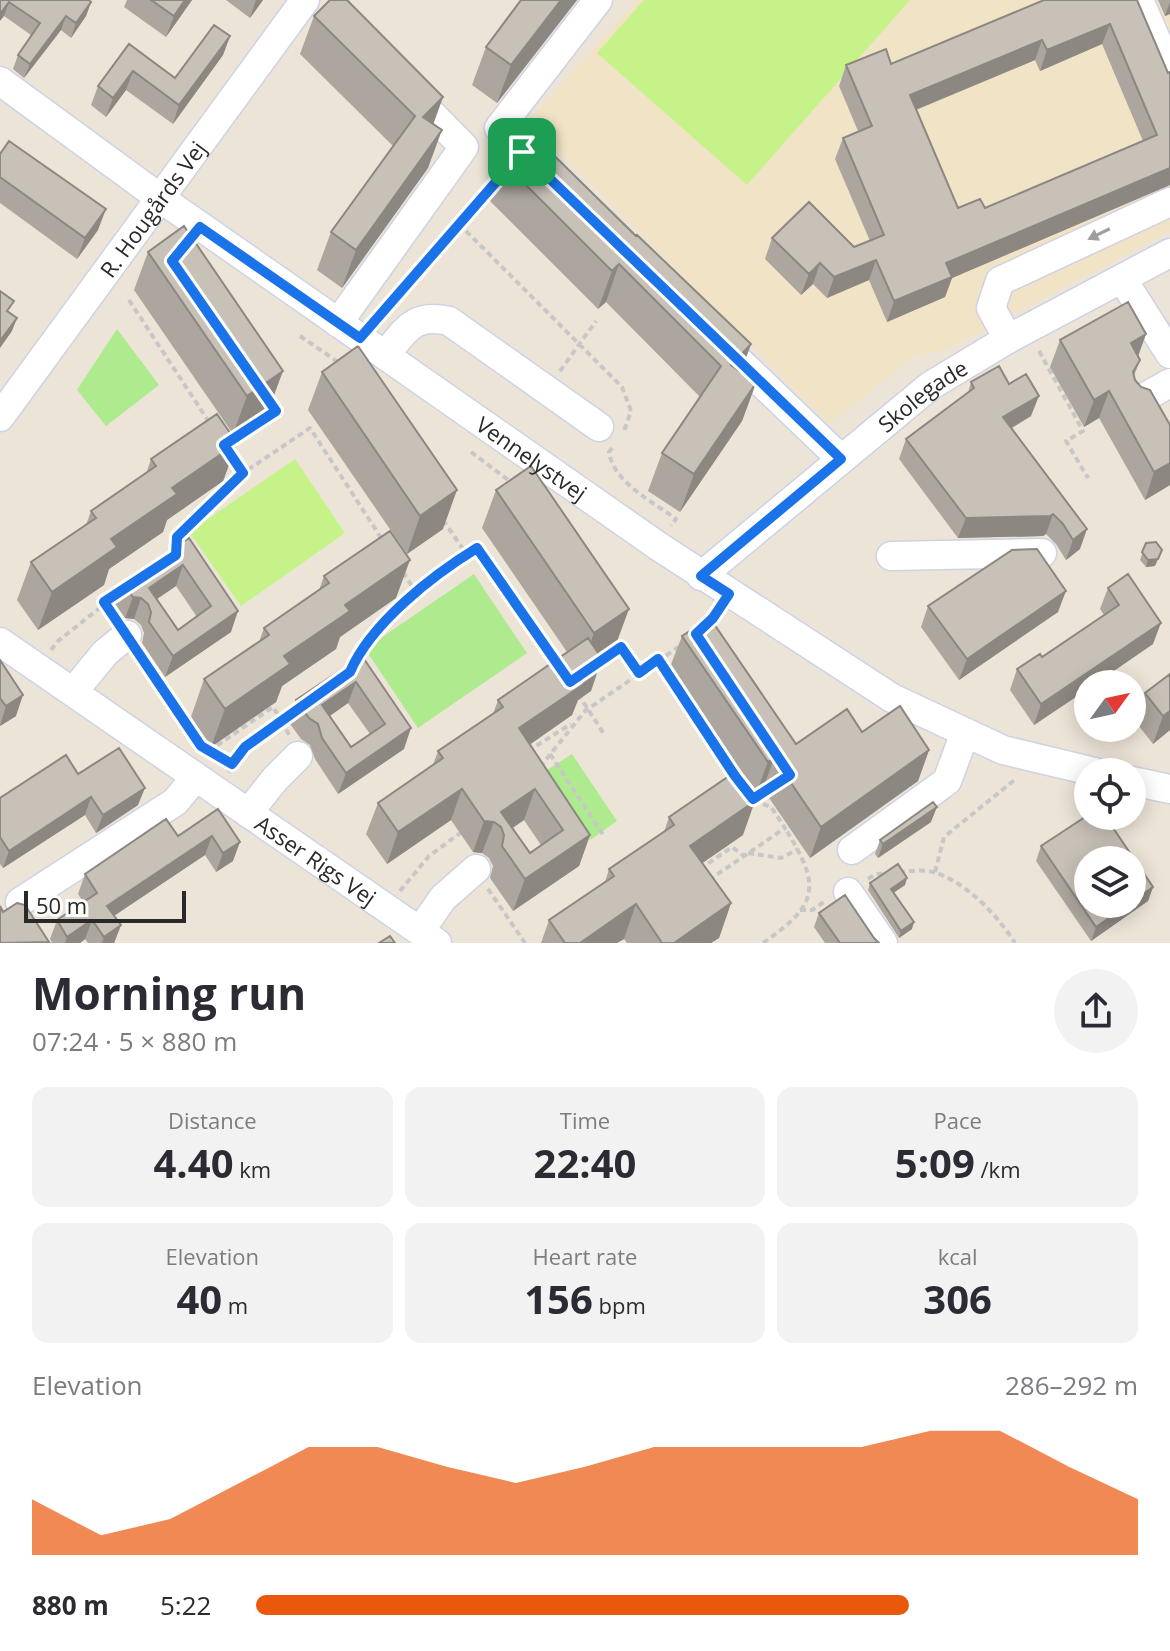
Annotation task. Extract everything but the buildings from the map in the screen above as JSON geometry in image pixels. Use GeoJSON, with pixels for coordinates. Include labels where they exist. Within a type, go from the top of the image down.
{"type":"FeatureCollection","features":[{"type":"Feature","properties":{"kind":"street"},"geometry":{"type":"LineString","coordinates":[[499,128],[598,0]]}},
{"type":"Feature","properties":{"kind":"street"},"geometry":{"type":"LineString","coordinates":[[1139,0],[1170,71]]}},
{"type":"Feature","properties":{"kind":"street","name":"R. Hougårds Vej"},"geometry":{"type":"LineString","coordinates":[[0,417],[160,198],[319,4]]}},
{"type":"Feature","properties":{"kind":"street"},"geometry":{"type":"LineString","coordinates":[[364,341],[464,147],[387,68]]}},
{"type":"Feature","properties":{"kind":"street","name":"Vennelystvej"},"geometry":{"type":"LineString","coordinates":[[0,81],[160,198],[701,576],[892,698],[1003,750],[1074,767]]}},
{"type":"Feature","properties":{"kind":"street"},"geometry":{"type":"LineString","coordinates":[[1017,334],[991,308],[1000,281],[1170,202]]}},
{"type":"Feature","properties":{"kind":"street","name":"Skolegade"},"geometry":{"type":"LineString","coordinates":[[701,576],[930,386],[1017,334],[1170,253]]}},
{"type":"Feature","properties":{"kind":"street"},"geometry":{"type":"LineString","coordinates":[[1123,280],[1170,354]]}},
{"type":"Feature","properties":{"kind":"street"},"geometry":{"type":"LineString","coordinates":[[693,316],[841,459]]}},
{"type":"Feature","properties":{"kind":"street"},"geometry":{"type":"LineString","coordinates":[[364,341],[407,329],[431,317],[449,321],[613,434]]}},
{"type":"Feature","properties":{"kind":"street"},"geometry":{"type":"LineString","coordinates":[[1140,400],[1170,383]]}},
{"type":"Feature","properties":{"kind":"street"},"geometry":{"type":"LineString","coordinates":[[891,556],[1042,553]]}},
{"type":"Feature","properties":{"kind":"street"},"geometry":{"type":"LineString","coordinates":[[73,692],[105,653],[127,635]]}},
{"type":"Feature","properties":{"kind":"street","name":"Asser Rigs Vej"},"geometry":{"type":"LineString","coordinates":[[0,642],[429,937]]}},
{"type":"Feature","properties":{"kind":"street"},"geometry":{"type":"LineString","coordinates":[[852,850],[947,781],[965,733]]}},
{"type":"Feature","properties":{"kind":"street"},"geometry":{"type":"LineString","coordinates":[[248,813],[298,756]]}},
{"type":"Feature","properties":{"kind":"street"},"geometry":{"type":"LineString","coordinates":[[20,902],[175,802],[196,777]]}},
{"type":"Feature","properties":{"kind":"street"},"geometry":{"type":"LineString","coordinates":[[1146,784],[1170,789]]}},
{"type":"Feature","properties":{"kind":"street"},"geometry":{"type":"LineString","coordinates":[[429,937],[443,898],[476,869]]}},
{"type":"Feature","properties":{"kind":"street"},"geometry":{"type":"LineString","coordinates":[[848,892],[883,943]]}},
{"type":"Feature","properties":{"kind":"path"},"geometry":{"type":"LineString","coordinates":[[300,336],[349,370],[364,341],[490,188]]}},
{"type":"Feature","properties":{"kind":"path"},"geometry":{"type":"LineString","coordinates":[[459,224],[622,387],[631,411],[628,424],[613,434],[609,452],[611,463],[620,478],[676,519],[658,546]]}},
{"type":"Feature","properties":{"kind":"path"},"geometry":{"type":"LineString","coordinates":[[129,300],[215,432]]}},
{"type":"Feature","properties":{"kind":"path"},"geometry":{"type":"LineString","coordinates":[[546,390],[596,321]]}},
{"type":"Feature","properties":{"kind":"path"},"geometry":{"type":"LineString","coordinates":[[1017,334],[1083,431],[1066,441],[1088,478]]}},
{"type":"Feature","properties":{"kind":"path"},"geometry":{"type":"LineString","coordinates":[[243,473],[224,445],[276,411],[261,390]]}},
{"type":"Feature","properties":{"kind":"path"},"geometry":{"type":"LineString","coordinates":[[176,555],[177,537],[243,473],[310,428],[391,553]]}},
{"type":"Feature","properties":{"kind":"path"},"geometry":{"type":"LineString","coordinates":[[471,452],[513,484]]}},
{"type":"Feature","properties":{"kind":"path"},"geometry":{"type":"LineString","coordinates":[[437,511],[467,555]]}},
{"type":"Feature","properties":{"kind":"path"},"geometry":{"type":"LineString","coordinates":[[350,672],[358,653],[415,591],[477,548],[562,670]]}},
{"type":"Feature","properties":{"kind":"path"},"geometry":{"type":"LineString","coordinates":[[399,566],[415,591]]}},
{"type":"Feature","properties":{"kind":"path"},"geometry":{"type":"LineString","coordinates":[[39,669],[58,641],[128,586]]}},
{"type":"Feature","properties":{"kind":"path"},"geometry":{"type":"LineString","coordinates":[[104,602],[201,746],[232,765],[245,747],[305,704]]}},
{"type":"Feature","properties":{"kind":"path"},"geometry":{"type":"LineString","coordinates":[[612,634],[639,673]]}},
{"type":"Feature","properties":{"kind":"path"},"geometry":{"type":"LineString","coordinates":[[532,777],[588,709],[680,645]]}},
{"type":"Feature","properties":{"kind":"path"},"geometry":{"type":"LineString","coordinates":[[595,664],[621,647]]}},
{"type":"Feature","properties":{"kind":"path"},"geometry":{"type":"LineString","coordinates":[[658,659],[735,776],[753,799],[771,807],[798,849],[811,882],[806,902],[789,925],[763,943]]}},
{"type":"Feature","properties":{"kind":"path"},"geometry":{"type":"LineString","coordinates":[[576,691],[604,734]]}},
{"type":"Feature","properties":{"kind":"path"},"geometry":{"type":"LineString","coordinates":[[209,751],[273,707],[282,721]]}},
{"type":"Feature","properties":{"kind":"path"},"geometry":{"type":"LineString","coordinates":[[523,755],[575,723]]}},
{"type":"Feature","properties":{"kind":"path"},"geometry":{"type":"LineString","coordinates":[[550,754],[604,836]]}},
{"type":"Feature","properties":{"kind":"path"},"geometry":{"type":"LineString","coordinates":[[935,872],[944,837],[1021,775],[1026,756]]}},
{"type":"Feature","properties":{"kind":"path"},"geometry":{"type":"LineString","coordinates":[[534,765],[541,765]]}},
{"type":"Feature","properties":{"kind":"path"},"geometry":{"type":"LineString","coordinates":[[753,799],[778,783]]}},
{"type":"Feature","properties":{"kind":"path"},"geometry":{"type":"LineString","coordinates":[[403,887],[429,856],[474,823]]}},
{"type":"Feature","properties":{"kind":"path"},"geometry":{"type":"LineString","coordinates":[[458,825],[462,832]]}},
{"type":"Feature","properties":{"kind":"path"},"geometry":{"type":"LineString","coordinates":[[707,881],[785,828]]}},
{"type":"Feature","properties":{"kind":"path"},"geometry":{"type":"LineString","coordinates":[[697,871],[732,847],[746,855],[781,858],[798,849]]}},
{"type":"Feature","properties":{"kind":"path"},"geometry":{"type":"LineString","coordinates":[[476,869],[525,943]]}},
{"type":"Feature","properties":{"kind":"path"},"geometry":{"type":"LineString","coordinates":[[848,892],[876,874],[935,872],[967,891],[1005,928],[1015,943]]}},
{"type":"Feature","properties":{"kind":"shaded area"},"geometry":{"type":"Polygon","coordinates":[[[637,0],[1170,0],[1170,231],[945,350],[914,356],[830,425],[528,121],[637,0]]]}},
{"type":"Feature","properties":{"kind":"green space"},"geometry":{"type":"Polygon","coordinates":[[[644,0],[910,0],[747,185],[597,53],[644,0]]]}},
{"type":"Feature","properties":{"kind":"green space"},"geometry":{"type":"Polygon","coordinates":[[[117,329],[159,385],[106,426],[77,390],[117,329]]]}},
{"type":"Feature","properties":{"kind":"green space"},"geometry":{"type":"Polygon","coordinates":[[[295,459],[345,533],[241,606],[189,532],[295,459]]]}},
{"type":"Feature","properties":{"kind":"green space"},"geometry":{"type":"Polygon","coordinates":[[[474,574],[527,653],[418,728],[365,649],[474,574]]]}},
{"type":"Feature","properties":{"kind":"green space"},"geometry":{"type":"Polygon","coordinates":[[[572,754],[617,821],[590,840],[544,772],[572,754]]]}},
{"type":"Feature","properties":{"kind":"route"},"geometry":{"type":"LineString","coordinates":[[522,152],[841,459],[701,576],[729,594],[713,618],[696,634],[790,775],[753,799],[658,659],[639,673],[621,647],[570,682],[477,548],[415,591],[358,653],[350,672],[245,747],[232,764],[201,746],[104,602],[176,555],[177,537],[243,473],[224,445],[276,411],[172,261],[200,227],[360,338],[522,152]]}}]}
